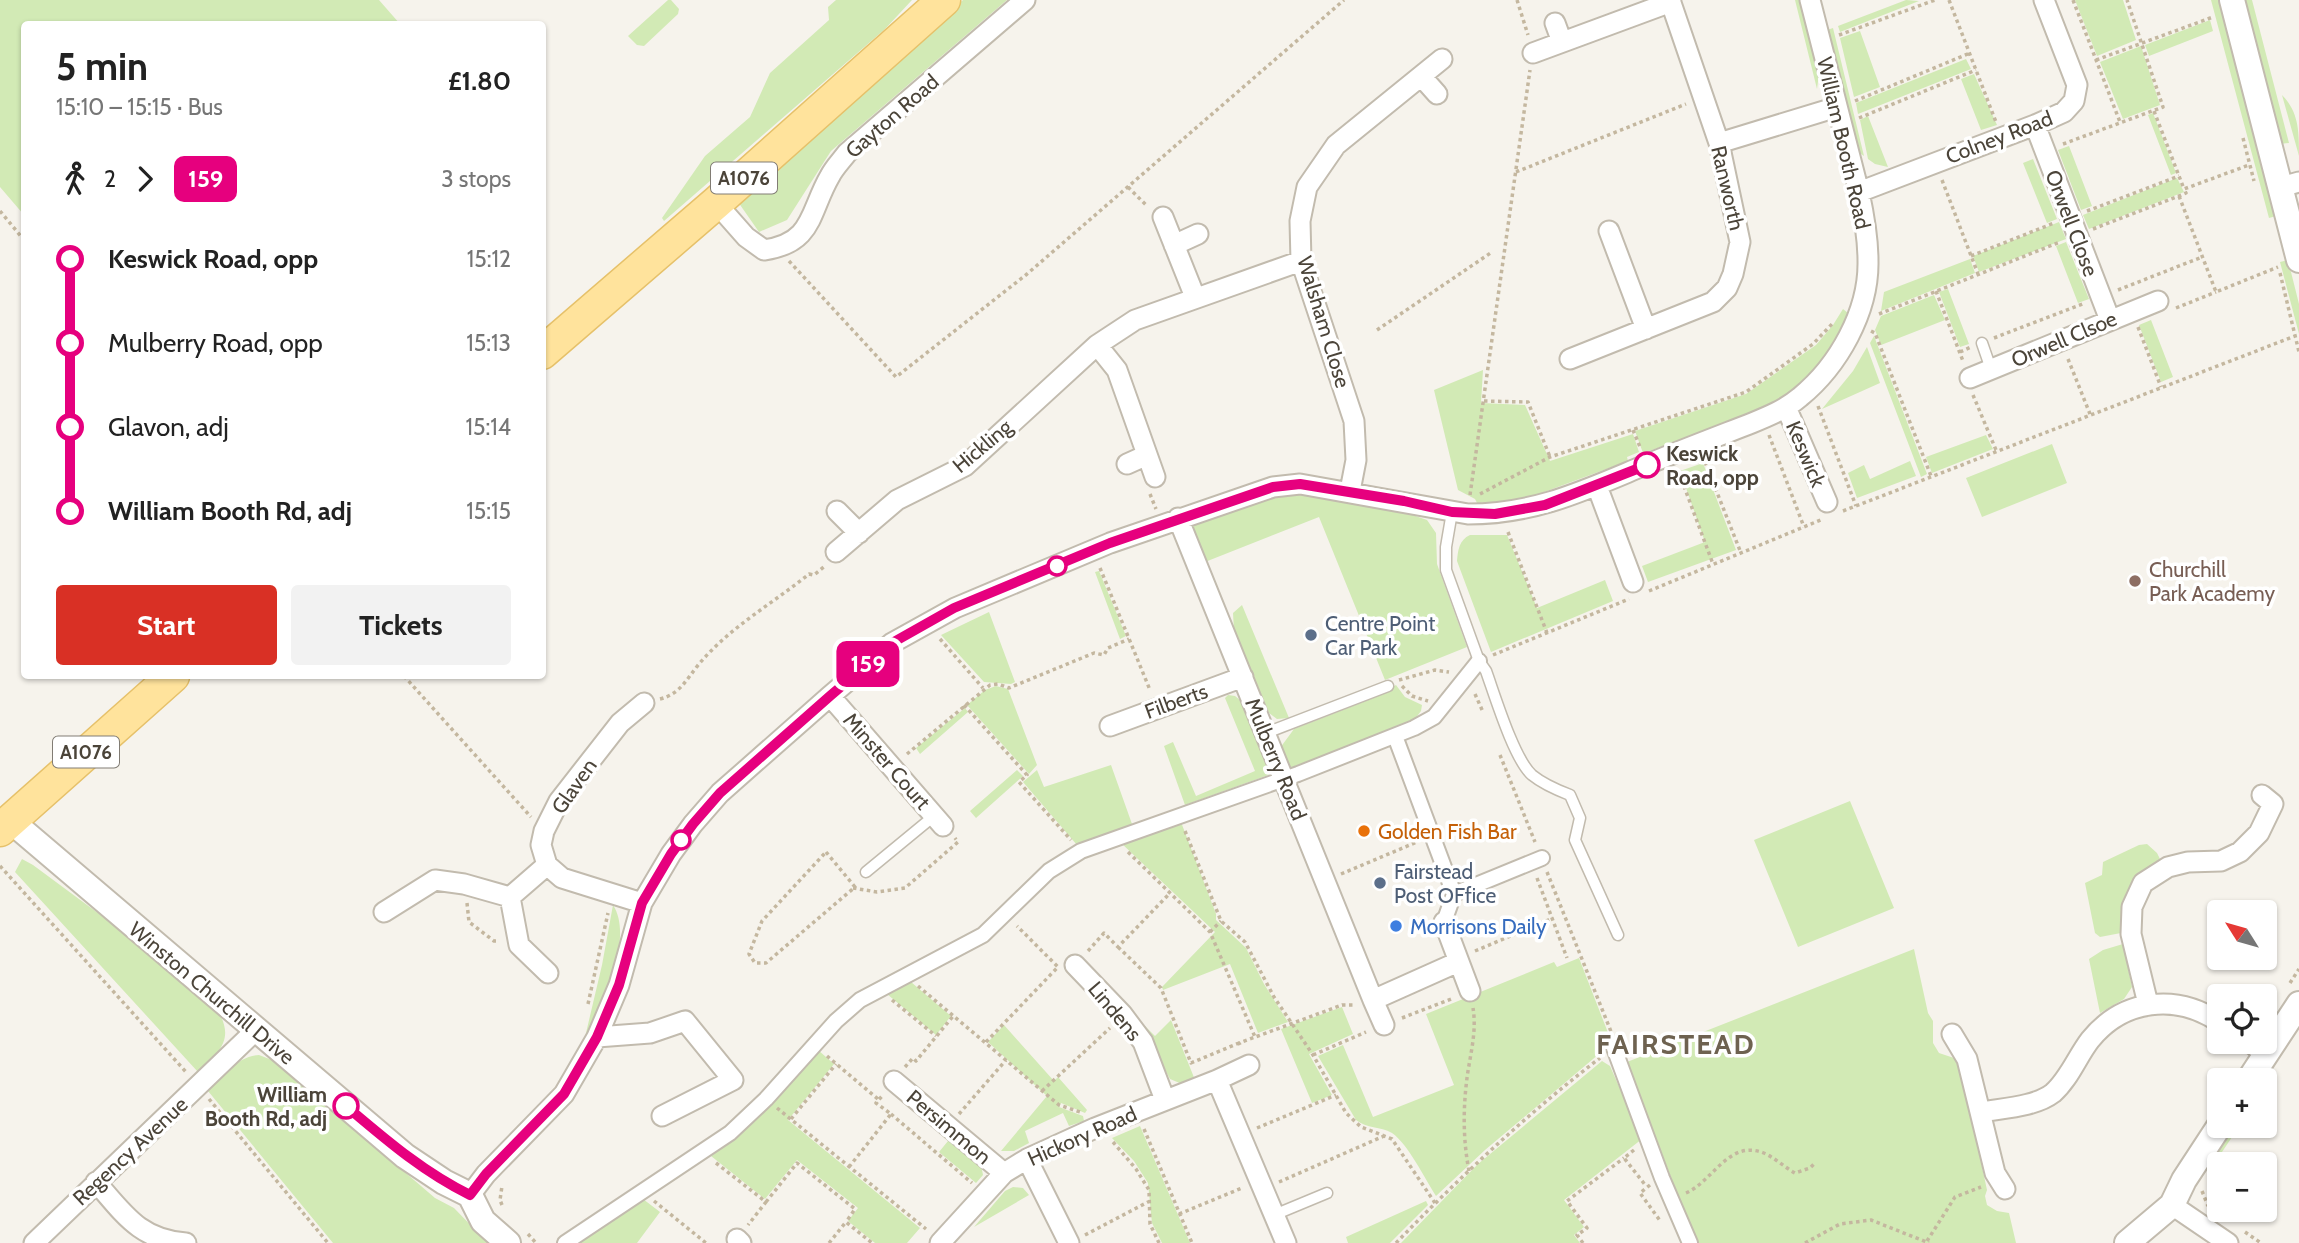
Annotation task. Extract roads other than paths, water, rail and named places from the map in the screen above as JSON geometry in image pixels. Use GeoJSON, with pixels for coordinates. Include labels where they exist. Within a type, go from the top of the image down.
{"type":"FeatureCollection","features":[{"type":"Feature","properties":{"kind":"main road","name":"A1076"},"geometry":{"type":"LineString","coordinates":[[546,350],[944,0]]}},
{"type":"Feature","properties":{"kind":"main road","name":"A1076"},"geometry":{"type":"LineString","coordinates":[[5,826],[170,679]]}},
{"type":"Feature","properties":{"kind":"street","name":"Gayton Road"},"geometry":{"type":"LineString","coordinates":[[716,203],[746,237],[764,250],[784,247],[802,233],[830,175],[847,153],[1025,0]]}},
{"type":"Feature","properties":{"kind":"street","name":"William Booth Road"},"geometry":{"type":"LineString","coordinates":[[470,1195],[486,1174],[564,1094],[597,1037],[619,985],[642,903],[671,854],[693,824],[720,793],[892,643],[954,608],[1110,543],[1256,491],[1286,484],[1300,484],[1452,512],[1495,514],[1524,510],[1545,505],[1752,423],[1786,407],[1816,381],[1847,339],[1860,309],[1868,263],[1865,220],[1845,104],[1810,0]]}},
{"type":"Feature","properties":{"kind":"street","name":"Colney Road"},"geometry":{"type":"LineString","coordinates":[[1859,192],[2064,112],[2074,101],[2077,85],[2044,0]]}},
{"type":"Feature","properties":{"kind":"street"},"geometry":{"type":"LineString","coordinates":[[2232,0],[2290,184],[2289,263]]}},
{"type":"Feature","properties":{"kind":"street","name":"Ranworth"},"geometry":{"type":"LineString","coordinates":[[1533,53],[1671,1],[1719,143],[1740,242],[1727,288],[1713,302],[1570,359]]}},
{"type":"Feature","properties":{"kind":"street"},"geometry":{"type":"LineString","coordinates":[[1555,23],[1562,42]]}},
{"type":"Feature","properties":{"kind":"street","name":"Walsham Close"},"geometry":{"type":"LineString","coordinates":[[1349,491],[1356,460],[1354,421],[1301,261],[1300,221],[1307,187],[1336,145],[1442,59]]}},
{"type":"Feature","properties":{"kind":"street"},"geometry":{"type":"LineString","coordinates":[[1421,76],[1437,94]]}},
{"type":"Feature","properties":{"kind":"street"},"geometry":{"type":"LineString","coordinates":[[1719,143],[1845,104]]}},
{"type":"Feature","properties":{"kind":"street","name":"Orwell Close"},"geometry":{"type":"LineString","coordinates":[[2035,125],[2110,320]]}},
{"type":"Feature","properties":{"kind":"street"},"geometry":{"type":"LineString","coordinates":[[1163,217],[1195,297]]}},
{"type":"Feature","properties":{"kind":"street"},"geometry":{"type":"LineString","coordinates":[[1609,231],[1646,329]]}},
{"type":"Feature","properties":{"kind":"street"},"geometry":{"type":"LineString","coordinates":[[1174,245],[1198,234]]}},
{"type":"Feature","properties":{"kind":"street","name":"Hickling"},"geometry":{"type":"LineString","coordinates":[[836,552],[897,500],[965,466],[1097,345],[1135,320],[1301,261]]}},
{"type":"Feature","properties":{"kind":"street","name":"Orwell Clsoe"},"geometry":{"type":"LineString","coordinates":[[1970,378],[2158,301]]}},
{"type":"Feature","properties":{"kind":"street"},"geometry":{"type":"LineString","coordinates":[[1097,345],[1117,370],[1155,477]]}},
{"type":"Feature","properties":{"kind":"street","name":"Keswick"},"geometry":{"type":"LineString","coordinates":[[1786,407],[1826,502]]}},
{"type":"Feature","properties":{"kind":"street"},"geometry":{"type":"LineString","coordinates":[[1127,464],[1147,455]]}},
{"type":"Feature","properties":{"kind":"street"},"geometry":{"type":"LineString","coordinates":[[1597,485],[1633,582]]}},
{"type":"Feature","properties":{"kind":"street"},"geometry":{"type":"LineString","coordinates":[[837,511],[859,533]]}},
{"type":"Feature","properties":{"kind":"street","name":"Mulberry Road"},"geometry":{"type":"LineString","coordinates":[[1170,522],[1266,733],[1384,1025]]}},
{"type":"Feature","properties":{"kind":"street"},"geometry":{"type":"LineString","coordinates":[[565,1243],[730,1133],[766,1099],[836,1021],[860,1000],[974,941],[1006,915],[1049,871],[1081,851],[1395,736],[1434,717],[1448,703],[1468,674],[1484,659]]}},
{"type":"Feature","properties":{"kind":"street","name":"Filberts"},"geometry":{"type":"LineString","coordinates":[[1110,726],[1242,677]]}},
{"type":"Feature","properties":{"kind":"street","name":"Minster Court"},"geometry":{"type":"LineString","coordinates":[[830,696],[939,821]]}},
{"type":"Feature","properties":{"kind":"street","name":"Glaven"},"geometry":{"type":"LineString","coordinates":[[547,865],[541,845],[544,831],[559,801],[620,723],[644,703]]}},
{"type":"Feature","properties":{"kind":"street"},"geometry":{"type":"LineString","coordinates":[[1395,736],[1454,894],[1444,922],[1470,991]]}},
{"type":"Feature","properties":{"kind":"street"},"geometry":{"type":"LineString","coordinates":[[2147,1004],[2131,934],[2132,907],[2143,883],[2168,867],[2188,862],[2221,861],[2240,852],[2259,833],[2273,803]]}},
{"type":"Feature","properties":{"kind":"street","name":"Winston Churchill Drive"},"geometry":{"type":"LineString","coordinates":[[5,826],[256,1030],[405,1156],[444,1182],[470,1195]]}},
{"type":"Feature","properties":{"kind":"street"},"geometry":{"type":"LineString","coordinates":[[1454,894],[1537,861]]}},
{"type":"Feature","properties":{"kind":"street"},"geometry":{"type":"LineString","coordinates":[[510,897],[547,865],[562,878],[642,903]]}},
{"type":"Feature","properties":{"kind":"street"},"geometry":{"type":"LineString","coordinates":[[384,912],[435,880],[464,884],[510,897]]}},
{"type":"Feature","properties":{"kind":"street"},"geometry":{"type":"LineString","coordinates":[[510,897],[519,945],[548,973]]}},
{"type":"Feature","properties":{"kind":"street"},"geometry":{"type":"LineString","coordinates":[[1374,1003],[1458,960]]}},
{"type":"Feature","properties":{"kind":"street","name":"Lindens"},"geometry":{"type":"LineString","coordinates":[[1066,966],[1124,1016],[1143,1042],[1165,1100]]}},
{"type":"Feature","properties":{"kind":"street"},"geometry":{"type":"LineString","coordinates":[[1981,1112],[2037,1101],[2053,1093],[2091,1039],[2106,1024],[2126,1012],[2147,1004],[2183,1005],[2207,1015]]}},
{"type":"Feature","properties":{"kind":"street"},"geometry":{"type":"LineString","coordinates":[[2277,1027],[2299,1004]]}},
{"type":"Feature","properties":{"kind":"street"},"geometry":{"type":"LineString","coordinates":[[597,1037],[650,1033],[685,1021],[733,1080],[662,1116]]}},
{"type":"Feature","properties":{"kind":"street","name":"Regency Avenue"},"geometry":{"type":"LineString","coordinates":[[34,1243],[256,1030]]}},
{"type":"Feature","properties":{"kind":"street"},"geometry":{"type":"LineString","coordinates":[[1952,1034],[1967,1059],[2000,1181]]}},
{"type":"Feature","properties":{"kind":"street"},"geometry":{"type":"LineString","coordinates":[[1614,1048],[1689,1243]]}},
{"type":"Feature","properties":{"kind":"street","name":"Hickory Road"},"geometry":{"type":"LineString","coordinates":[[941,1242],[1004,1173],[1027,1159],[1249,1065]]}},
{"type":"Feature","properties":{"kind":"street"},"geometry":{"type":"LineString","coordinates":[[1217,1080],[1286,1243]]}},
{"type":"Feature","properties":{"kind":"street","name":"Persimmon"},"geometry":{"type":"LineString","coordinates":[[894,1081],[1004,1173]]}},
{"type":"Feature","properties":{"kind":"street"},"geometry":{"type":"LineString","coordinates":[[2127,1243],[2172,1205],[2184,1180],[2211,1138]]}},
{"type":"Feature","properties":{"kind":"street"},"geometry":{"type":"LineString","coordinates":[[1027,1159],[1075,1240]]}},
{"type":"Feature","properties":{"kind":"street"},"geometry":{"type":"LineString","coordinates":[[96,1182],[132,1224],[145,1233],[172,1242],[186,1243]]}},
{"type":"Feature","properties":{"kind":"street"},"geometry":{"type":"LineString","coordinates":[[470,1195],[482,1221],[508,1243]]}},
{"type":"Feature","properties":{"kind":"street"},"geometry":{"type":"LineString","coordinates":[[2172,1205],[2228,1243]]}},
{"type":"Feature","properties":{"kind":"lane"},"geometry":{"type":"LineString","coordinates":[[1982,343],[1992,369]]}},
{"type":"Feature","properties":{"kind":"lane"},"geometry":{"type":"LineString","coordinates":[[1452,512],[1446,547],[1446,570],[1484,659],[1486,671],[1520,758],[1530,773],[1547,785],[1570,795],[1580,818],[1575,840],[1618,935]]}},
{"type":"Feature","properties":{"kind":"lane"},"geometry":{"type":"LineString","coordinates":[[1266,733],[1388,686]]}},
{"type":"Feature","properties":{"kind":"lane"},"geometry":{"type":"LineString","coordinates":[[866,872],[939,821]]}},
{"type":"Feature","properties":{"kind":"lane"},"geometry":{"type":"LineString","coordinates":[[1274,1215],[1327,1193]]}},
{"type":"Feature","properties":{"kind":"place","name":"Keswick Road, opp"},"geometry":{"type":"Point","coordinates":[1647,465]}},
{"type":"Feature","properties":{"kind":"place","name":"Churchill Park Academy"},"geometry":{"type":"Point","coordinates":[2135,581]}},
{"type":"Feature","properties":{"kind":"place","name":"Centre Point Car Park"},"geometry":{"type":"Point","coordinates":[1311,635]}},
{"type":"Feature","properties":{"kind":"place","name":"Golden Fish Bar"},"geometry":{"type":"Point","coordinates":[1364,831]}},
{"type":"Feature","properties":{"kind":"place","name":"Fairstead Post OFfice"},"geometry":{"type":"Point","coordinates":[1380,883]}},
{"type":"Feature","properties":{"kind":"place","name":"Morrisons Daily"},"geometry":{"type":"Point","coordinates":[1396,926]}},
{"type":"Feature","properties":{"kind":"place","name":"William Booth Rd, adj"},"geometry":{"type":"Point","coordinates":[346,1106]}},
{"type":"Feature","properties":{"kind":"district","name":"FAIRSTEAD"},"geometry":{"type":"Point","coordinates":[1676,1044]}}]}
